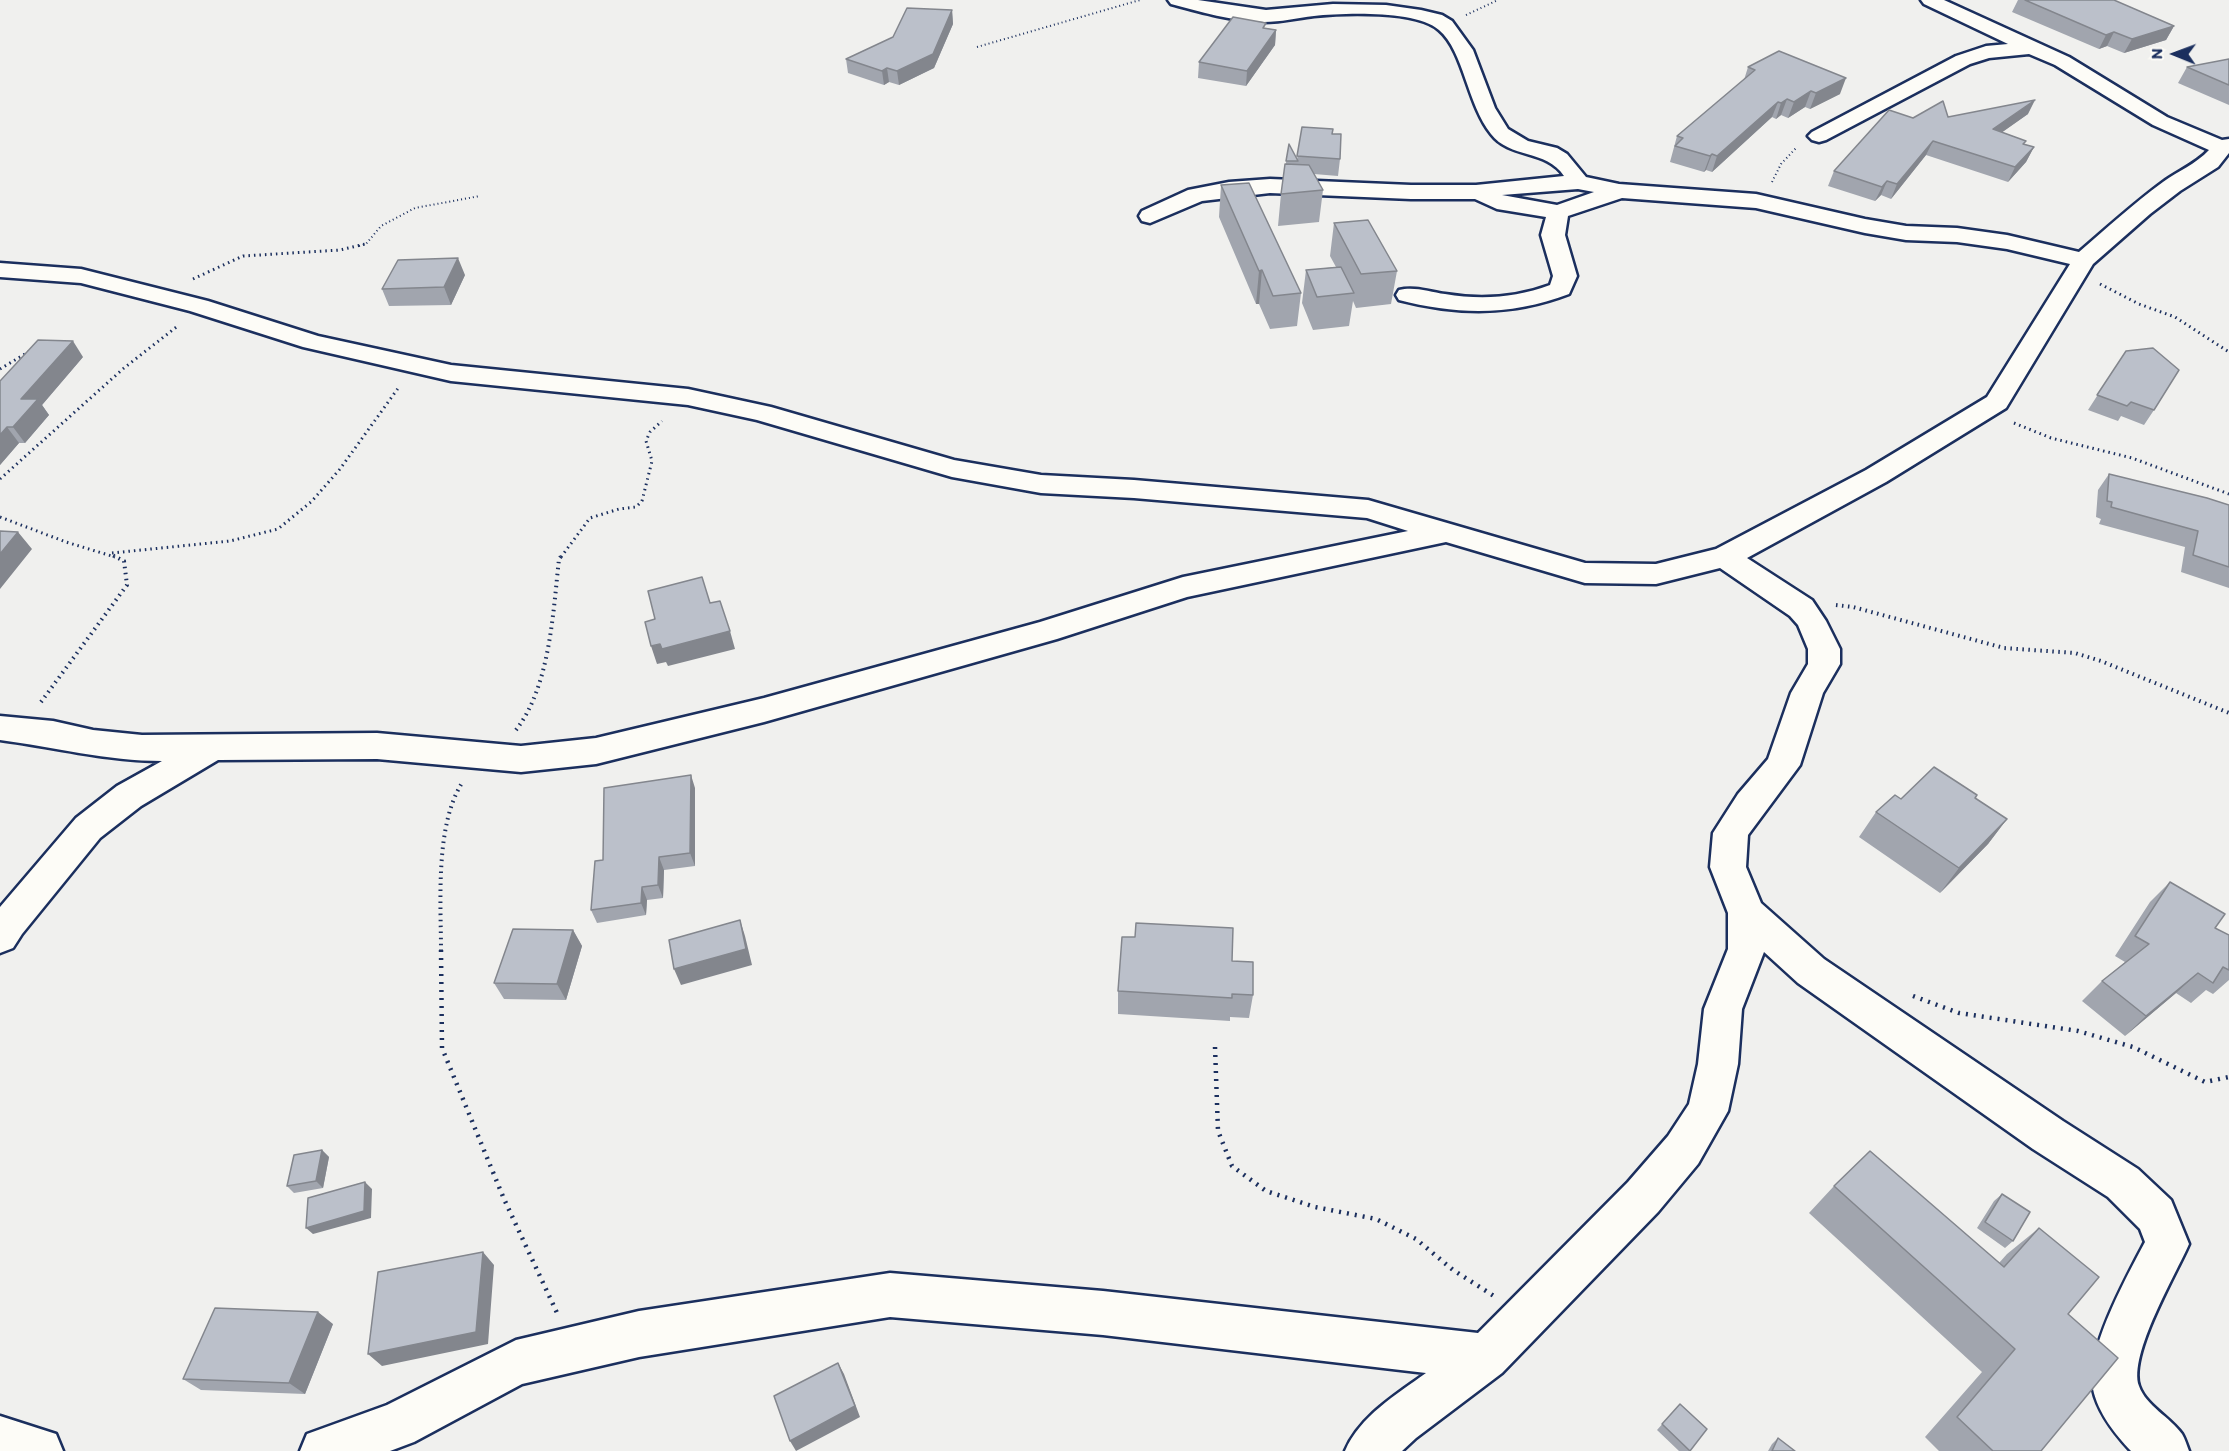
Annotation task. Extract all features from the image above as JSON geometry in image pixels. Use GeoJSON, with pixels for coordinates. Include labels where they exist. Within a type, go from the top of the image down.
{"type":"FeatureCollection","features":[{"type":"Feature","properties":{"kind":"street"},"geometry":{"type":"LineString","coordinates":[[1177,0],[1208,9],[1249,15],[1268,16],[1322,9],[1382,11],[1433,17],[1452,32],[1465,51],[1488,118],[1501,134],[1510,141],[1553,153],[1570,166],[1578,182]]}},
{"type":"Feature","properties":{"kind":"street"},"geometry":{"type":"LineString","coordinates":[[0,270],[81,276],[200,306],[312,342],[451,373],[688,397],[762,413],[951,468],[1041,484],[1134,489],[1368,509],[1586,573],[1656,574],[1725,557],[1876,476],[1997,402],[2081,266],[2172,186],[2211,162],[2226,147],[2160,121],[2062,61],[1930,0]]}},
{"type":"Feature","properties":{"kind":"street"},"geometry":{"type":"LineString","coordinates":[[1819,136],[1963,60],[1986,52],[2030,48]]}},
{"type":"Feature","properties":{"kind":"street"},"geometry":{"type":"LineString","coordinates":[[1150,216],[1196,195],[1229,189],[1270,186],[1411,192],[1476,192],[1511,186],[1578,182],[1619,191],[1756,201],[1906,233],[1957,235],[1997,241],[2081,266]]}},
{"type":"Feature","properties":{"kind":"street"},"geometry":{"type":"LineString","coordinates":[[1476,192],[1505,204],[1558,212],[1619,191]]}},
{"type":"Feature","properties":{"kind":"street"},"geometry":{"type":"LineString","coordinates":[[1408,295],[1447,303],[1496,306],[1541,297],[1560,288],[1565,276],[1553,235],[1558,212]]}},
{"type":"Feature","properties":{"kind":"street"},"geometry":{"type":"LineString","coordinates":[[10,729],[93,743],[142,748],[377,746],[521,759],[596,751],[764,710],[1046,631],[1183,587],[1448,532]]}},
{"type":"Feature","properties":{"kind":"street"},"geometry":{"type":"LineString","coordinates":[[1370,1451],[1399,1421],[1486,1357],[1527,1317],[1643,1197],[1683,1150],[1707,1111],[1718,1064],[1723,1010],[1747,949],[1746,913],[1728,867],[1731,833],[1750,804],[1783,765],[1807,693],[1824,664],[1824,649],[1811,621],[1801,609],[1725,557]]}},
{"type":"Feature","properties":{"kind":"street"},"geometry":{"type":"LineString","coordinates":[[0,937],[88,828],[129,796],[212,748]]}},
{"type":"Feature","properties":{"kind":"street"},"geometry":{"type":"LineString","coordinates":[[1746,913],[1811,971],[2048,1135],[2123,1183],[2156,1215],[2167,1244],[2115,1361],[2116,1389],[2131,1415],[2165,1451]]}},
{"type":"Feature","properties":{"kind":"street"},"geometry":{"type":"LineString","coordinates":[[324,1451],[397,1425],[516,1363],[639,1334],[890,1294],[1114,1314],[1486,1357]]}},
{"type":"Feature","properties":{"kind":"street"},"geometry":{"type":"LineString","coordinates":[[0,1440],[39,1451]]}},
{"type":"Feature","properties":{"kind":"path"},"geometry":{"type":"LineString","coordinates":[[977,47],[1140,0]]}},
{"type":"Feature","properties":{"kind":"path"},"geometry":{"type":"LineString","coordinates":[[1756,201],[1770,187],[1781,164],[1794,149],[1819,136]]}},
{"type":"Feature","properties":{"kind":"path"},"geometry":{"type":"LineString","coordinates":[[152,293],[187,282],[243,256],[340,250],[366,244],[381,226],[415,208],[480,196]]}},
{"type":"Feature","properties":{"kind":"path"},"geometry":{"type":"LineString","coordinates":[[2081,266],[2139,304],[2175,317],[2229,352]]}},
{"type":"Feature","properties":{"kind":"path"},"geometry":{"type":"LineString","coordinates":[[0,479],[124,368],[200,306]]}},
{"type":"Feature","properties":{"kind":"path"},"geometry":{"type":"LineString","coordinates":[[0,369],[30,351]]}},
{"type":"Feature","properties":{"kind":"path"},"geometry":{"type":"LineString","coordinates":[[0,517],[20,522],[52,537],[79,546],[112,553],[230,541],[278,529],[312,501],[340,469],[414,366]]}},
{"type":"Feature","properties":{"kind":"path"},"geometry":{"type":"LineString","coordinates":[[574,1349],[504,1199],[442,1048],[441,911],[444,839],[455,794],[481,756],[517,729],[535,693],[549,650],[559,559],[590,518],[619,509],[636,507],[642,501],[652,461],[652,454],[646,449],[645,443],[652,428],[664,416],[648,392]]}},
{"type":"Feature","properties":{"kind":"path"},"geometry":{"type":"LineString","coordinates":[[1983,412],[2051,438],[2132,458],[2229,494]]}},
{"type":"Feature","properties":{"kind":"path"},"geometry":{"type":"LineString","coordinates":[[10,729],[104,620],[127,585],[124,561],[112,553]]}},
{"type":"Feature","properties":{"kind":"path"},"geometry":{"type":"LineString","coordinates":[[1787,600],[1853,607],[2004,648],[2075,653],[2229,713]]}},
{"type":"Feature","properties":{"kind":"path"},"geometry":{"type":"LineString","coordinates":[[1911,995],[1959,1012],[2078,1031],[2133,1047],[2205,1082],[2229,1077]]}},
{"type":"Feature","properties":{"kind":"path"},"geometry":{"type":"LineString","coordinates":[[1215,1047],[1218,1131],[1232,1166],[1266,1191],[1315,1207],[1376,1219],[1416,1239],[1453,1269],[1527,1317]]}},
{"type":"Feature","properties":{"kind":"building"},"geometry":{"type":"Polygon","coordinates":[[[2025,0],[2114,0],[2174,26],[2132,39],[2114,32],[2106,35],[2025,0]]]}},
{"type":"Feature","properties":{"kind":"building"},"geometry":{"type":"Polygon","coordinates":[[[907,8],[952,10],[933,54],[897,71],[887,68],[882,71],[846,59],[893,37],[907,8]]]}},
{"type":"Feature","properties":{"kind":"building"},"geometry":{"type":"Polygon","coordinates":[[[1233,17],[1266,23],[1263,28],[1276,30],[1247,71],[1199,62],[1233,17]]]}},
{"type":"Feature","properties":{"kind":"building"},"geometry":{"type":"Polygon","coordinates":[[[1779,51],[1846,78],[1816,93],[1811,91],[1794,102],[1787,99],[1781,103],[1778,102],[1717,156],[1675,146],[1683,138],[1677,136],[1755,70],[1748,67],[1779,51]]]}},
{"type":"Feature","properties":{"kind":"building"},"geometry":{"type":"Polygon","coordinates":[[[2229,59],[2229,85],[2187,67],[2229,59]]]}},
{"type":"Feature","properties":{"kind":"building"},"geometry":{"type":"Polygon","coordinates":[[[2035,100],[1993,129],[2026,141],[2023,144],[2034,147],[2015,167],[1933,141],[1897,184],[1887,181],[1882,187],[1834,171],[1889,110],[1913,118],[1943,101],[1948,117],[2035,100]]]}},
{"type":"Feature","properties":{"kind":"building"},"geometry":{"type":"Polygon","coordinates":[[[1302,127],[1333,129],[1332,134],[1341,134],[1340,159],[1297,156],[1302,127]]]}},
{"type":"Feature","properties":{"kind":"building"},"geometry":{"type":"Polygon","coordinates":[[[1289,144],[1298,161],[1286,161],[1289,144]]]}},
{"type":"Feature","properties":{"kind":"building"},"geometry":{"type":"Polygon","coordinates":[[[1285,164],[1309,165],[1323,190],[1281,194],[1285,164]]]}},
{"type":"Feature","properties":{"kind":"building"},"geometry":{"type":"Polygon","coordinates":[[[1249,183],[1301,293],[1273,296],[1262,270],[1259,271],[1221,185],[1249,183]]]}},
{"type":"Feature","properties":{"kind":"building"},"geometry":{"type":"Polygon","coordinates":[[[1368,220],[1397,271],[1361,274],[1334,223],[1368,220]]]}},
{"type":"Feature","properties":{"kind":"building"},"geometry":{"type":"Polygon","coordinates":[[[458,258],[444,287],[382,289],[398,260],[458,258]]]}},
{"type":"Feature","properties":{"kind":"building"},"geometry":{"type":"Polygon","coordinates":[[[1341,267],[1354,293],[1317,297],[1306,270],[1341,267]]]}},
{"type":"Feature","properties":{"kind":"building"},"geometry":{"type":"Polygon","coordinates":[[[38,340],[73,341],[21,399],[38,399],[13,427],[7,427],[0,435],[0,381],[38,340]]]}},
{"type":"Feature","properties":{"kind":"building"},"geometry":{"type":"Polygon","coordinates":[[[2153,348],[2179,370],[2154,410],[2131,402],[2127,406],[2097,395],[2126,351],[2153,348]]]}},
{"type":"Feature","properties":{"kind":"building"},"geometry":{"type":"Polygon","coordinates":[[[2109,474],[2229,505],[2229,567],[2193,555],[2198,531],[2111,507],[2112,502],[2107,501],[2109,474]]]}},
{"type":"Feature","properties":{"kind":"building"},"geometry":{"type":"Polygon","coordinates":[[[0,531],[18,532],[0,554],[0,531]]]}},
{"type":"Feature","properties":{"kind":"building"},"geometry":{"type":"Polygon","coordinates":[[[702,577],[710,603],[720,601],[730,631],[662,649],[660,644],[651,646],[645,622],[655,619],[648,591],[702,577]]]}},
{"type":"Feature","properties":{"kind":"building"},"geometry":{"type":"Polygon","coordinates":[[[1934,767],[1977,795],[1975,798],[2007,819],[1959,868],[1876,812],[1895,795],[1901,799],[1934,767]]]}},
{"type":"Feature","properties":{"kind":"building"},"geometry":{"type":"Polygon","coordinates":[[[691,775],[690,853],[659,857],[658,885],[642,887],[641,903],[591,910],[595,861],[603,860],[604,788],[691,775]]]}},
{"type":"Feature","properties":{"kind":"building"},"geometry":{"type":"Polygon","coordinates":[[[2170,882],[2225,914],[2215,928],[2229,935],[2229,970],[2223,967],[2213,983],[2198,973],[2146,1016],[2102,981],[2149,944],[2135,936],[2170,882]]]}},
{"type":"Feature","properties":{"kind":"building"},"geometry":{"type":"Polygon","coordinates":[[[740,920],[746,949],[674,969],[669,940],[740,920]]]}},
{"type":"Feature","properties":{"kind":"building"},"geometry":{"type":"Polygon","coordinates":[[[1136,923],[1233,928],[1232,961],[1253,962],[1253,995],[1232,994],[1232,998],[1118,991],[1122,937],[1135,937],[1136,923]]]}},
{"type":"Feature","properties":{"kind":"building"},"geometry":{"type":"Polygon","coordinates":[[[513,929],[573,930],[557,984],[494,983],[513,929]]]}},
{"type":"Feature","properties":{"kind":"building"},"geometry":{"type":"Polygon","coordinates":[[[322,1150],[316,1181],[287,1186],[294,1155],[322,1150]]]}},
{"type":"Feature","properties":{"kind":"building"},"geometry":{"type":"Polygon","coordinates":[[[1870,1151],[2004,1267],[2039,1228],[2099,1277],[2068,1314],[2118,1358],[2041,1451],[1993,1451],[1957,1417],[2015,1349],[1834,1186],[1870,1151]]]}},
{"type":"Feature","properties":{"kind":"building"},"geometry":{"type":"Polygon","coordinates":[[[365,1182],[364,1211],[306,1228],[308,1198],[365,1182]]]}},
{"type":"Feature","properties":{"kind":"building"},"geometry":{"type":"Polygon","coordinates":[[[2002,1194],[2030,1212],[2013,1241],[1985,1222],[2002,1194]]]}},
{"type":"Feature","properties":{"kind":"building"},"geometry":{"type":"Polygon","coordinates":[[[483,1252],[476,1332],[368,1354],[378,1272],[483,1252]]]}},
{"type":"Feature","properties":{"kind":"building"},"geometry":{"type":"Polygon","coordinates":[[[215,1308],[318,1312],[289,1383],[183,1379],[215,1308]]]}},
{"type":"Feature","properties":{"kind":"building"},"geometry":{"type":"Polygon","coordinates":[[[838,1363],[855,1406],[790,1441],[774,1396],[838,1363]]]}},
{"type":"Feature","properties":{"kind":"building"},"geometry":{"type":"Polygon","coordinates":[[[1680,1404],[1707,1429],[1690,1451],[1662,1424],[1680,1404]]]}},
{"type":"Feature","properties":{"kind":"building"},"geometry":{"type":"Polygon","coordinates":[[[1778,1438],[1795,1451],[1772,1451],[1778,1438]]]}}]}
